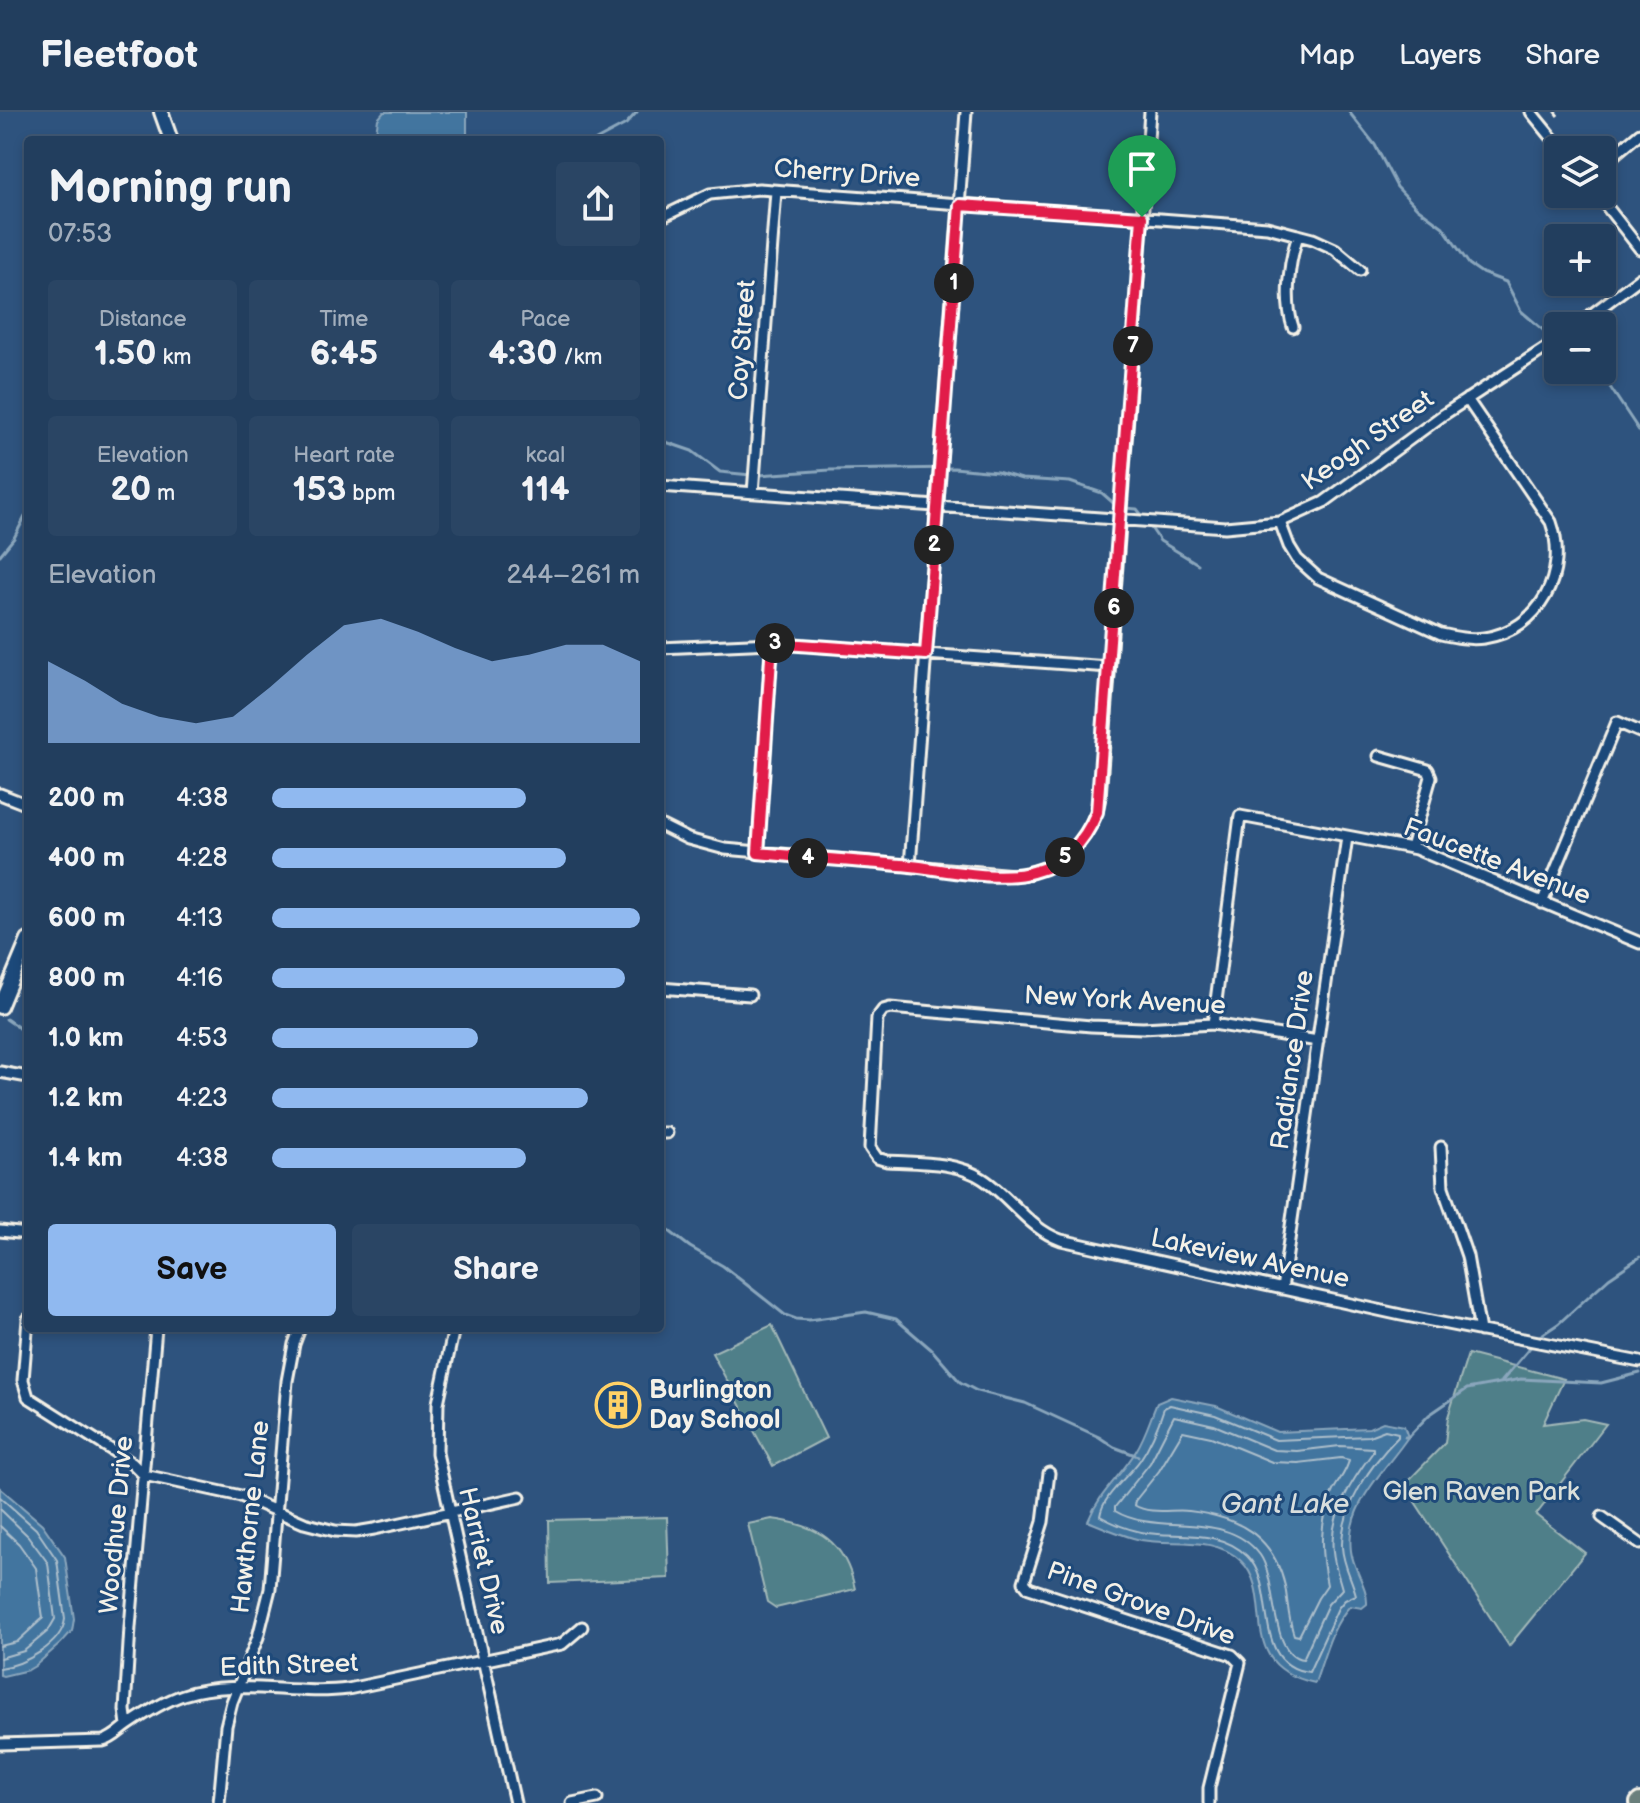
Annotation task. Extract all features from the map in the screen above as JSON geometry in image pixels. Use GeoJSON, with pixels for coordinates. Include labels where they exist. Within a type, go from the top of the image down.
{"type":"FeatureCollection","features":[{"type":"Feature","properties":{"kind":"street"},"geometry":{"type":"LineString","coordinates":[[161,112],[170,136]]}},
{"type":"Feature","properties":{"kind":"street"},"geometry":{"type":"LineString","coordinates":[[910,866],[966,112]]}},
{"type":"Feature","properties":{"kind":"street"},"geometry":{"type":"LineString","coordinates":[[664,827],[710,846],[758,853],[1014,875],[1050,866],[1072,852],[1091,826],[1100,798],[1150,112]]}},
{"type":"Feature","properties":{"kind":"street"},"geometry":{"type":"LineString","coordinates":[[1531,112],[1551,136]]}},
{"type":"Feature","properties":{"kind":"street"},"geometry":{"type":"LineString","coordinates":[[1616,153],[1640,133]]}},
{"type":"Feature","properties":{"kind":"street","name":"Cherry Drive"},"geometry":{"type":"LineString","coordinates":[[664,216],[710,194],[739,190],[1142,217],[1267,227],[1335,249],[1360,270]]}},
{"type":"Feature","properties":{"kind":"street","name":"Coy Street"},"geometry":{"type":"LineString","coordinates":[[753,493],[776,191]]}},
{"type":"Feature","properties":{"kind":"street"},"geometry":{"type":"LineString","coordinates":[[1608,208],[1640,249]]}},
{"type":"Feature","properties":{"kind":"street"},"geometry":{"type":"LineString","coordinates":[[1293,327],[1288,313],[1289,290],[1298,235]]}},
{"type":"Feature","properties":{"kind":"street"},"geometry":{"type":"LineString","coordinates":[[1595,312],[1640,278]]}},
{"type":"Feature","properties":{"kind":"street","name":"Keogh Street"},"geometry":{"type":"LineString","coordinates":[[664,486],[1225,527],[1280,522],[1338,493],[1467,399],[1544,349]]}},
{"type":"Feature","properties":{"kind":"street"},"geometry":{"type":"LineString","coordinates":[[1280,522],[1297,559],[1318,578],[1441,634],[1486,638],[1519,625],[1542,602],[1552,585],[1557,565],[1555,535],[1551,522],[1467,399]]}},
{"type":"Feature","properties":{"kind":"street"},"geometry":{"type":"LineString","coordinates":[[664,648],[772,643],[1109,667]]}},
{"type":"Feature","properties":{"kind":"street"},"geometry":{"type":"LineString","coordinates":[[758,853],[772,643]]}},
{"type":"Feature","properties":{"kind":"street"},"geometry":{"type":"LineString","coordinates":[[1542,903],[1617,722],[1640,732]]}},
{"type":"Feature","properties":{"kind":"street"},"geometry":{"type":"LineString","coordinates":[[1379,756],[1428,770],[1431,777],[1411,848]]}},
{"type":"Feature","properties":{"kind":"street"},"geometry":{"type":"LineString","coordinates":[[0,794],[24,803]]}},
{"type":"Feature","properties":{"kind":"street","name":"Faucette Avenue"},"geometry":{"type":"LineString","coordinates":[[1213,1024],[1240,816],[1411,848],[1640,943]]}},
{"type":"Feature","properties":{"kind":"street","name":"Radiance Drive"},"geometry":{"type":"LineString","coordinates":[[1282,1289],[1347,837]]}},
{"type":"Feature","properties":{"kind":"street"},"geometry":{"type":"LineString","coordinates":[[0,1007],[24,950]]}},
{"type":"Feature","properties":{"kind":"street"},"geometry":{"type":"LineString","coordinates":[[664,988],[750,995]]}},
{"type":"Feature","properties":{"kind":"street","name":"New York Avenue"},"geometry":{"type":"LineString","coordinates":[[873,1154],[870,1134],[875,1028],[883,1010],[906,1009],[1104,1027],[1213,1024],[1318,1041]]}},
{"type":"Feature","properties":{"kind":"street"},"geometry":{"type":"LineString","coordinates":[[0,1072],[24,1076]]}},
{"type":"Feature","properties":{"kind":"street"},"geometry":{"type":"LineString","coordinates":[[1441,1147],[1443,1187],[1467,1256],[1480,1331]]}},
{"type":"Feature","properties":{"kind":"street","name":"Lakeview Avenue"},"geometry":{"type":"LineString","coordinates":[[873,1154],[887,1161],[958,1167],[970,1172],[985,1180],[1041,1231],[1061,1240],[1480,1331],[1640,1362]]}},
{"type":"Feature","properties":{"kind":"street"},"geometry":{"type":"LineString","coordinates":[[0,1231],[24,1234]]}},
{"type":"Feature","properties":{"kind":"street"},"geometry":{"type":"LineString","coordinates":[[27,1332],[23,1380],[28,1397],[132,1463],[144,1475],[220,1490],[319,1528],[356,1532],[520,1497]]}},
{"type":"Feature","properties":{"kind":"street","name":"Woodhue Drive"},"geometry":{"type":"LineString","coordinates":[[127,1725],[129,1641],[156,1332]]}},
{"type":"Feature","properties":{"kind":"street","name":"Hawthorne Lane"},"geometry":{"type":"LineString","coordinates":[[219,1803],[226,1726],[265,1615],[290,1358],[299,1332]]}},
{"type":"Feature","properties":{"kind":"street","name":"Harriet Drive"},"geometry":{"type":"LineString","coordinates":[[453,1332],[442,1375],[436,1422],[437,1453],[515,1803]]}},
{"type":"Feature","properties":{"kind":"street","name":"Pine Grove Drive"},"geometry":{"type":"LineString","coordinates":[[1049,1473],[1043,1522],[1024,1582],[1027,1586],[1232,1655],[1240,1663],[1209,1788],[1209,1803]]}},
{"type":"Feature","properties":{"kind":"street"},"geometry":{"type":"LineString","coordinates":[[1602,1517],[1640,1544]]}},
{"type":"Feature","properties":{"kind":"street","name":"Edith Street"},"geometry":{"type":"LineString","coordinates":[[0,1744],[103,1741],[181,1696],[239,1688],[335,1691],[562,1644],[582,1627]]}},
{"type":"Feature","properties":{"kind":"street"},"geometry":{"type":"LineString","coordinates":[[572,1803],[597,1798]]}},
{"type":"Feature","properties":{"kind":"green space"},"geometry":{"type":"Polygon","coordinates":[[[772,1325],[826,1438],[773,1466],[712,1353],[772,1325]]]}},
{"type":"Feature","properties":{"kind":"green space","name":"Glen Raven Park"},"geometry":{"type":"Polygon","coordinates":[[[1468,1354],[1564,1379],[1543,1424],[1583,1419],[1606,1424],[1536,1515],[1585,1553],[1509,1646],[1404,1485],[1445,1443],[1448,1417],[1468,1354]]]}},
{"type":"Feature","properties":{"kind":"green space"},"geometry":{"type":"Polygon","coordinates":[[[667,1517],[669,1578],[550,1583],[549,1520],[667,1517]]]}},
{"type":"Feature","properties":{"kind":"green space"},"geometry":{"type":"Polygon","coordinates":[[[772,1519],[803,1526],[827,1538],[844,1559],[855,1589],[776,1608],[767,1602],[748,1524],[772,1519]]]}},
{"type":"Feature","properties":{"kind":"water"},"geometry":{"type":"Polygon","coordinates":[[[384,112],[467,112],[467,136],[376,136],[378,119],[384,112]]]}},
{"type":"Feature","properties":{"kind":"water","name":"Gant Lake"},"geometry":{"type":"Polygon","coordinates":[[[1171,1397],[1216,1406],[1277,1432],[1369,1428],[1383,1422],[1404,1426],[1408,1437],[1369,1490],[1354,1519],[1352,1558],[1367,1604],[1362,1608],[1350,1606],[1343,1614],[1315,1683],[1290,1674],[1274,1661],[1265,1646],[1251,1576],[1231,1553],[1193,1543],[1141,1540],[1088,1521],[1098,1502],[1136,1451],[1157,1403],[1171,1397]]]}},
{"type":"Feature","properties":{"kind":"water"},"geometry":{"type":"Polygon","coordinates":[[[0,1488],[42,1524],[65,1557],[74,1619],[72,1631],[35,1666],[3,1676],[0,1675],[0,1488]]]}},
{"type":"Feature","properties":{"kind":"waterway"},"geometry":{"type":"LineString","coordinates":[[604,136],[626,124],[637,112]]}},
{"type":"Feature","properties":{"kind":"waterway"},"geometry":{"type":"LineString","coordinates":[[1349,112],[1375,145],[1397,187],[1417,208],[1443,227],[1469,264],[1482,273],[1506,282],[1521,311],[1544,331]]}},
{"type":"Feature","properties":{"kind":"waterway"},"geometry":{"type":"LineString","coordinates":[[1608,384],[1640,432]]}},
{"type":"Feature","properties":{"kind":"waterway"},"geometry":{"type":"LineString","coordinates":[[664,441],[692,451],[720,472],[751,475]]}},
{"type":"Feature","properties":{"kind":"waterway"},"geometry":{"type":"LineString","coordinates":[[759,475],[830,470],[954,468],[997,472],[1022,479],[1070,482],[1102,493],[1118,507]]}},
{"type":"Feature","properties":{"kind":"waterway"},"geometry":{"type":"LineString","coordinates":[[1125,508],[1137,509],[1145,519]]}},
{"type":"Feature","properties":{"kind":"waterway"},"geometry":{"type":"LineString","coordinates":[[0,555],[24,519]]}},
{"type":"Feature","properties":{"kind":"waterway"},"geometry":{"type":"LineString","coordinates":[[1149,525],[1160,541],[1198,564]]}},
{"type":"Feature","properties":{"kind":"waterway"},"geometry":{"type":"LineString","coordinates":[[6,1019],[24,1031]]}},
{"type":"Feature","properties":{"kind":"waterway"},"geometry":{"type":"LineString","coordinates":[[664,1227],[723,1266],[785,1315],[809,1320],[866,1312],[896,1319],[932,1350],[960,1382],[977,1391],[1025,1403],[1138,1456]]}},
{"type":"Feature","properties":{"kind":"waterway"},"geometry":{"type":"LineString","coordinates":[[1537,1338],[1558,1324],[1609,1278],[1640,1257]]}},
{"type":"Feature","properties":{"kind":"waterway"},"geometry":{"type":"LineString","coordinates":[[1502,1381],[1533,1344]]}},
{"type":"Feature","properties":{"kind":"waterway"},"geometry":{"type":"LineString","coordinates":[[1405,1437],[1429,1415],[1467,1389],[1521,1379],[1601,1383],[1640,1373]]}},
{"type":"Feature","properties":{"kind":"railway"},"geometry":{"type":"LineString","coordinates":[[1555,112],[1558,116]]}},
{"type":"Feature","properties":{"kind":"place","name":"Burlington Day School"},"geometry":{"type":"Point","coordinates":[618,1405]}},
{"type":"Feature","properties":{"kind":"route"},"geometry":{"type":"LineString","coordinates":[[960,205],[1142,217],[1100,798],[1097,812],[1083,840],[1072,852],[1050,866],[1014,875],[758,853],[772,643],[926,654],[960,205]]}}]}
